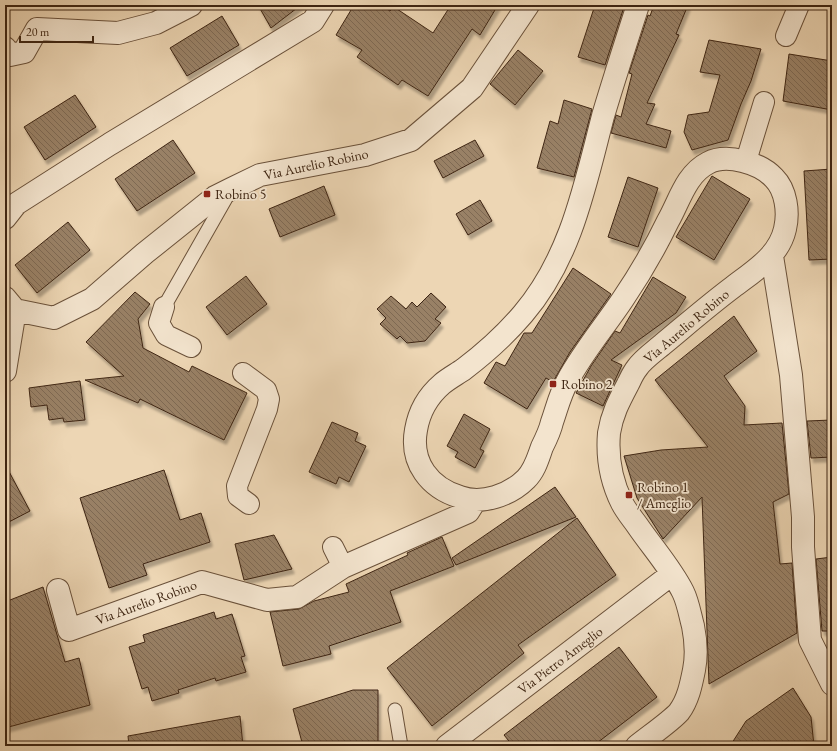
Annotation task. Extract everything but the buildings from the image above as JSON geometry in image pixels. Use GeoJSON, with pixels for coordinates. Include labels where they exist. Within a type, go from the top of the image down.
{"type":"FeatureCollection","features":[{"type":"Feature","properties":{"kind":"street"},"geometry":{"type":"LineString","coordinates":[[5,48],[10,54],[24,52],[37,29],[118,33],[156,23],[191,5]]}},
{"type":"Feature","properties":{"kind":"street"},"geometry":{"type":"LineString","coordinates":[[5,218],[16,204],[23,199],[110,144],[313,21],[323,5]]}},
{"type":"Feature","properties":{"kind":"street","name":"Via Aurelio Robino"},"geometry":{"type":"LineString","coordinates":[[5,371],[10,304],[54,318],[92,299],[145,253],[215,198],[231,189],[260,175],[365,155],[411,140],[472,88],[528,5]]}},
{"type":"Feature","properties":{"kind":"street","name":"Via Aurelio Robino"},"geometry":{"type":"LineString","coordinates":[[637,746],[678,713],[688,694],[693,675],[696,659],[695,642],[692,621],[684,594],[672,574],[622,504],[610,470],[609,438],[612,414],[638,366],[710,305],[772,256],[780,244],[785,231],[786,217],[782,189],[774,178],[746,161],[717,160],[707,163],[689,180],[650,257],[568,379],[558,402],[552,425],[534,468],[525,480],[510,490],[493,498],[475,501],[459,497],[433,483],[423,472],[417,458],[415,443],[416,430],[420,415],[428,400],[440,385],[465,368],[506,333],[525,312],[543,288],[571,232],[589,173],[604,114],[638,5]]}},
{"type":"Feature","properties":{"kind":"street"},"geometry":{"type":"LineString","coordinates":[[786,36],[799,5]]}},
{"type":"Feature","properties":{"kind":"street"},"geometry":{"type":"LineString","coordinates":[[746,161],[764,102]]}},
{"type":"Feature","properties":{"kind":"street"},"geometry":{"type":"LineString","coordinates":[[772,256],[792,375],[803,517],[803,547],[810,640],[832,684]]}},
{"type":"Feature","properties":{"kind":"street"},"geometry":{"type":"LineString","coordinates":[[164,307],[159,323],[166,335],[191,347]]}},
{"type":"Feature","properties":{"kind":"street"},"geometry":{"type":"LineString","coordinates":[[243,373],[266,390],[269,399],[237,486],[238,496],[249,504]]}},
{"type":"Feature","properties":{"kind":"street","name":"Via Aurelio Robino"},"geometry":{"type":"LineString","coordinates":[[58,590],[69,630],[202,582],[267,600],[296,597],[343,566],[468,512],[475,501]]}},
{"type":"Feature","properties":{"kind":"street"},"geometry":{"type":"LineString","coordinates":[[333,548],[343,566]]}},
{"type":"Feature","properties":{"kind":"street","name":"Via Pietro Ameglio"},"geometry":{"type":"LineString","coordinates":[[447,746],[672,574]]}},
{"type":"Feature","properties":{"kind":"lane"},"geometry":{"type":"LineString","coordinates":[[164,307],[231,189]]}},
{"type":"Feature","properties":{"kind":"lane"},"geometry":{"type":"LineString","coordinates":[[395,710],[400,746]]}},
{"type":"Feature","properties":{"kind":"place","name":"Robino 5"},"geometry":{"type":"Point","coordinates":[207,194]}},
{"type":"Feature","properties":{"kind":"place","name":"Robino 2"},"geometry":{"type":"Point","coordinates":[553,384]}},
{"type":"Feature","properties":{"kind":"place","name":"Robino 1 / Ameglio"},"geometry":{"type":"Point","coordinates":[629,495]}}]}
